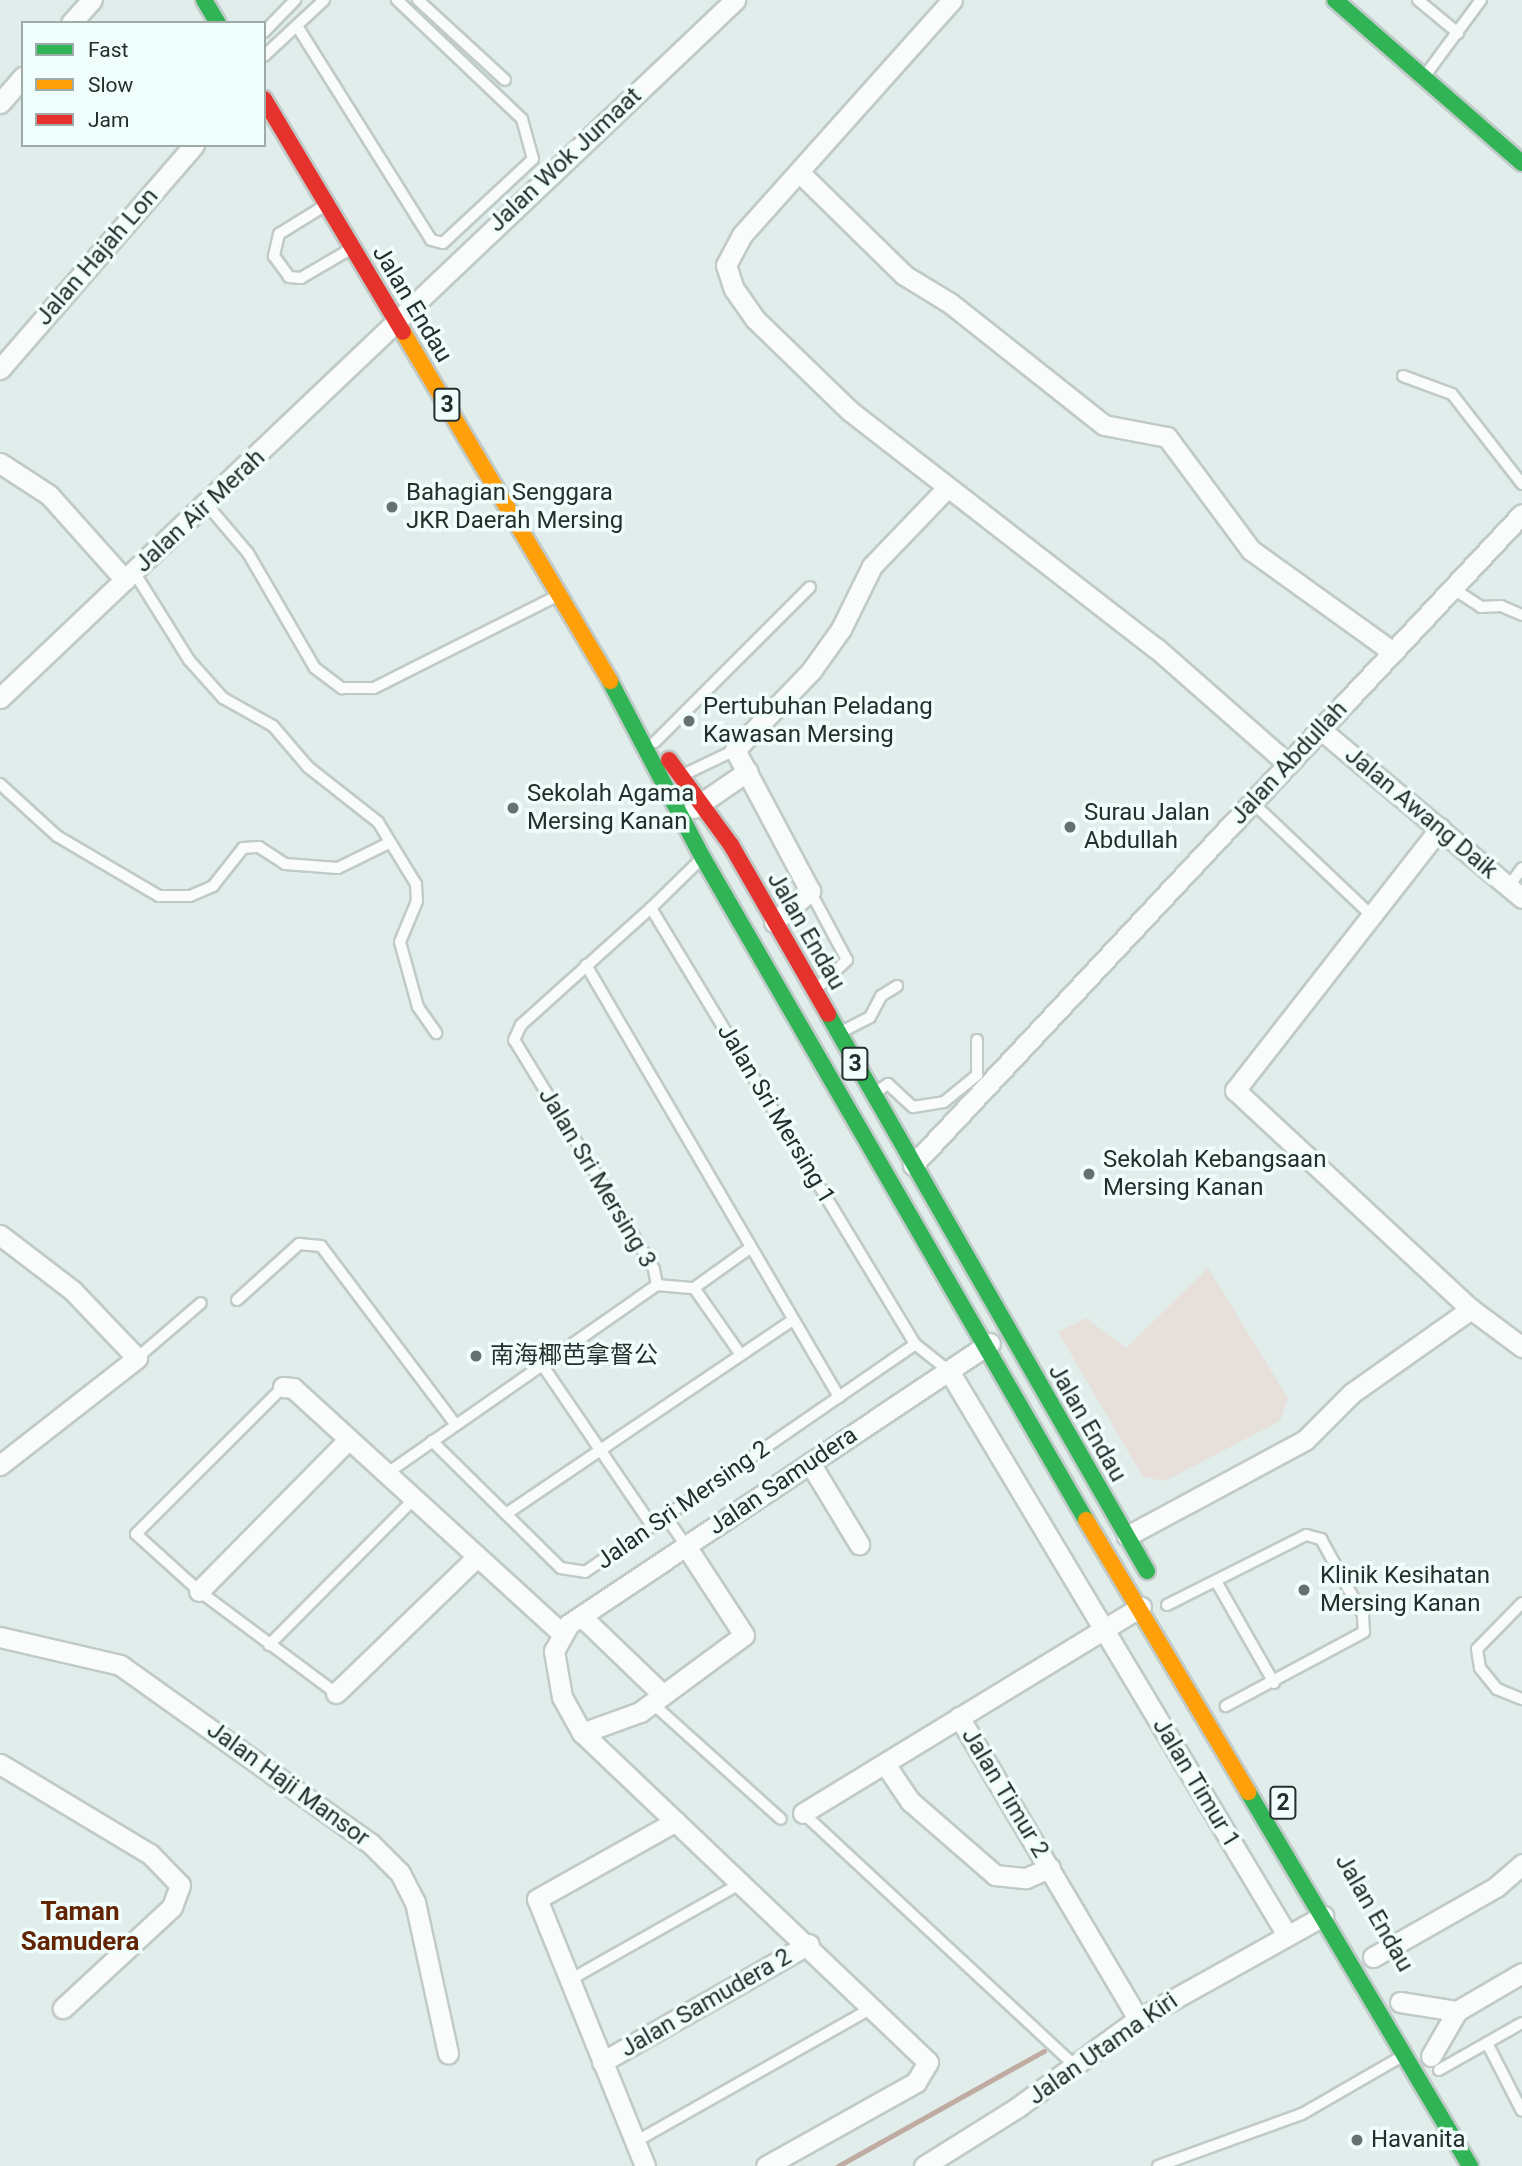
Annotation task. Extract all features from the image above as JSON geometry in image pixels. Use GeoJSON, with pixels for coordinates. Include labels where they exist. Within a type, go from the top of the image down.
{"type":"FeatureCollection","features":[{"type":"Feature","properties":{"kind":"main road"},"geometry":{"type":"LineString","coordinates":[[204,0],[217,21]]}},
{"type":"Feature","properties":{"kind":"main road"},"geometry":{"type":"LineString","coordinates":[[1335,0],[1522,163]]}},
{"type":"Feature","properties":{"kind":"main road","name":"Jalan Endau"},"geometry":{"type":"LineString","coordinates":[[266,102],[629,712],[703,858],[984,1347],[1141,1607],[1470,2166]]}},
{"type":"Feature","properties":{"kind":"main road","name":"Jalan Endau"},"geometry":{"type":"LineString","coordinates":[[629,712],[700,800],[775,922],[1007,1331],[1164,1599]]}},
{"type":"Feature","properties":{"kind":"main road","name":"Jalan Endau"},"geometry":{"type":"LineString","coordinates":[[1360,1935],[1377,1963]]}},
{"type":"Feature","properties":{"kind":"main road","name":"Jalan Endau"},"geometry":{"type":"LineString","coordinates":[[1396,1997],[1410,2021]]}},
{"type":"Feature","properties":{"kind":"main road"},"geometry":{"type":"LineString","coordinates":[[1419,2081],[1439,2069],[1421,2039]]}},
{"type":"Feature","properties":{"kind":"street"},"geometry":{"type":"LineString","coordinates":[[73,21],[92,0]]}},
{"type":"Feature","properties":{"kind":"street","name":"Jalan Wok Jumaat"},"geometry":{"type":"LineString","coordinates":[[394,319],[735,0]]}},
{"type":"Feature","properties":{"kind":"street"},"geometry":{"type":"LineString","coordinates":[[953,0],[730,252],[734,289],[755,318],[850,411],[945,490],[1156,648],[1288,764]]}},
{"type":"Feature","properties":{"kind":"street"},"geometry":{"type":"LineString","coordinates":[[0,103],[21,79]]}},
{"type":"Feature","properties":{"kind":"street","name":"Jalan Hajah Lon"},"geometry":{"type":"LineString","coordinates":[[0,369],[192,147]]}},
{"type":"Feature","properties":{"kind":"street"},"geometry":{"type":"LineString","coordinates":[[799,172],[904,275],[950,303],[1104,425],[1167,437],[1251,550],[1393,652]]}},
{"type":"Feature","properties":{"kind":"street","name":"Jalan Air Merah"},"geometry":{"type":"LineString","coordinates":[[0,698],[208,506],[366,354],[394,319]]}},
{"type":"Feature","properties":{"kind":"street"},"geometry":{"type":"LineString","coordinates":[[0,463],[49,495],[130,576]]}},
{"type":"Feature","properties":{"kind":"street"},"geometry":{"type":"LineString","coordinates":[[775,922],[810,891],[735,750],[819,660],[872,566],[945,490]]}},
{"type":"Feature","properties":{"kind":"street","name":"Jalan Abdullah"},"geometry":{"type":"LineString","coordinates":[[913,1165],[1522,514]]}},
{"type":"Feature","properties":{"kind":"street","name":"Jalan Awang Daik"},"geometry":{"type":"LineString","coordinates":[[1320,729],[1516,892]]}},
{"type":"Feature","properties":{"kind":"street"},"geometry":{"type":"LineString","coordinates":[[684,823],[700,800],[748,771]]}},
{"type":"Feature","properties":{"kind":"street"},"geometry":{"type":"LineString","coordinates":[[1440,828],[1369,913],[1313,998],[1235,1090],[1471,1309],[1520,1341]]}},
{"type":"Feature","properties":{"kind":"street"},"geometry":{"type":"LineString","coordinates":[[0,1235],[72,1290],[137,1358],[0,1465]]}},
{"type":"Feature","properties":{"kind":"street"},"geometry":{"type":"LineString","coordinates":[[1127,1536],[1305,1440],[1352,1393],[1471,1309]]}},
{"type":"Feature","properties":{"kind":"street","name":"Jalan Samudera"},"geometry":{"type":"LineString","coordinates":[[560,1633],[581,1616],[1007,1331]]}},
{"type":"Feature","properties":{"kind":"street","name":"Jalan Timur 1"},"geometry":{"type":"LineString","coordinates":[[948,1371],[1287,1935]]}},
{"type":"Feature","properties":{"kind":"street"},"geometry":{"type":"LineString","coordinates":[[283,1387],[293,1388],[560,1633],[557,1676],[582,1732],[744,1881],[923,2052],[927,2072],[766,2166]]}},
{"type":"Feature","properties":{"kind":"street"},"geometry":{"type":"LineString","coordinates":[[199,1591],[348,1440]]}},
{"type":"Feature","properties":{"kind":"street"},"geometry":{"type":"LineString","coordinates":[[810,1463],[859,1544]]}},
{"type":"Feature","properties":{"kind":"street"},"geometry":{"type":"LineString","coordinates":[[582,1732],[657,1699],[744,1635],[686,1546]]}},
{"type":"Feature","properties":{"kind":"street"},"geometry":{"type":"LineString","coordinates":[[336,1693],[477,1557]]}},
{"type":"Feature","properties":{"kind":"street"},"geometry":{"type":"LineString","coordinates":[[803,1812],[1141,1607]]}},
{"type":"Feature","properties":{"kind":"street"},"geometry":{"type":"LineString","coordinates":[[581,1616],[657,1699]]}},
{"type":"Feature","properties":{"kind":"street","name":"Jalan Haji Mansor"},"geometry":{"type":"LineString","coordinates":[[0,1637],[120,1665],[370,1843],[400,1873],[415,1902],[448,2053]]}},
{"type":"Feature","properties":{"kind":"street","name":"Jalan Timur 2"},"geometry":{"type":"LineString","coordinates":[[959,1717],[1138,2019]]}},
{"type":"Feature","properties":{"kind":"street"},"geometry":{"type":"LineString","coordinates":[[0,1764],[150,1854],[180,1885],[172,1907],[63,2008]]}},
{"type":"Feature","properties":{"kind":"street","name":"Jalan Timur 2"},"geometry":{"type":"LineString","coordinates":[[885,1764],[910,1801],[995,1875],[1026,1878],[1050,1868]]}},
{"type":"Feature","properties":{"kind":"street"},"geometry":{"type":"LineString","coordinates":[[645,2166],[568,1982],[537,1899],[676,1821]]}},
{"type":"Feature","properties":{"kind":"street"},"geometry":{"type":"LineString","coordinates":[[1377,1963],[1486,1893],[1522,1864]]}},
{"type":"Feature","properties":{"kind":"street","name":"Jalan Utama Kiri"},"geometry":{"type":"LineString","coordinates":[[924,2166],[1018,2107],[1073,2064],[1138,2019],[1323,1916]]}},
{"type":"Feature","properties":{"kind":"street","name":"Jalan Samudera 2"},"geometry":{"type":"LineString","coordinates":[[602,2062],[809,1944]]}},
{"type":"Feature","properties":{"kind":"street"},"geometry":{"type":"LineString","coordinates":[[1439,2069],[1457,2011],[1522,1973]]}},
{"type":"Feature","properties":{"kind":"street"},"geometry":{"type":"LineString","coordinates":[[1396,1997],[1457,2011]]}},
{"type":"Feature","properties":{"kind":"lane"},"geometry":{"type":"LineString","coordinates":[[266,30],[295,0]]}},
{"type":"Feature","properties":{"kind":"lane"},"geometry":{"type":"LineString","coordinates":[[266,54],[324,0]]}},
{"type":"Feature","properties":{"kind":"lane"},"geometry":{"type":"LineString","coordinates":[[297,26],[431,240],[443,243],[533,159],[522,119],[397,0]]}},
{"type":"Feature","properties":{"kind":"lane"},"geometry":{"type":"LineString","coordinates":[[418,0],[505,80]]}},
{"type":"Feature","properties":{"kind":"lane"},"geometry":{"type":"LineString","coordinates":[[1418,0],[1458,33]]}},
{"type":"Feature","properties":{"kind":"lane"},"geometry":{"type":"LineString","coordinates":[[1424,77],[1481,0]]}},
{"type":"Feature","properties":{"kind":"lane"},"geometry":{"type":"LineString","coordinates":[[328,204],[279,234],[274,256],[289,277],[302,278],[352,248]]}},
{"type":"Feature","properties":{"kind":"lane"},"geometry":{"type":"LineString","coordinates":[[1403,376],[1452,394],[1522,484]]}},
{"type":"Feature","properties":{"kind":"lane"},"geometry":{"type":"LineString","coordinates":[[208,506],[248,553],[315,668],[342,688],[374,688],[559,595]]}},
{"type":"Feature","properties":{"kind":"lane"},"geometry":{"type":"LineString","coordinates":[[130,576],[212,687],[273,726],[308,767],[366,807],[387,844],[416,884],[417,901],[400,942],[418,1007],[436,1033]]}},
{"type":"Feature","properties":{"kind":"lane"},"geometry":{"type":"LineString","coordinates":[[655,741],[810,587]]}},
{"type":"Feature","properties":{"kind":"lane"},"geometry":{"type":"LineString","coordinates":[[1452,589],[1481,607],[1502,606],[1522,615]]}},
{"type":"Feature","properties":{"kind":"lane"},"geometry":{"type":"LineString","coordinates":[[681,776],[735,750]]}},
{"type":"Feature","properties":{"kind":"lane"},"geometry":{"type":"LineString","coordinates":[[0,784],[57,836],[159,896],[190,896],[213,886],[243,848],[259,847],[285,864],[338,868],[387,844]]}},
{"type":"Feature","properties":{"kind":"lane"},"geometry":{"type":"LineString","coordinates":[[1252,802],[1369,913]]}},
{"type":"Feature","properties":{"kind":"lane"},"geometry":{"type":"LineString","coordinates":[[703,858],[586,965],[839,1397]]}},
{"type":"Feature","properties":{"kind":"lane"},"geometry":{"type":"LineString","coordinates":[[1516,892],[1522,868]]}},
{"type":"Feature","properties":{"kind":"lane"},"geometry":{"type":"LineString","coordinates":[[810,891],[847,960],[814,991]]}},
{"type":"Feature","properties":{"kind":"lane","name":"Jalan Sri Mersing 1"},"geometry":{"type":"LineString","coordinates":[[651,908],[915,1344],[948,1371]]}},
{"type":"Feature","properties":{"kind":"lane","name":"Jalan Sri Mersing 3"},"geometry":{"type":"LineString","coordinates":[[385,1474],[657,1286],[654,1269],[514,1040],[521,1025],[586,965]]}},
{"type":"Feature","properties":{"kind":"lane"},"geometry":{"type":"LineString","coordinates":[[838,1033],[854,1025],[897,986]]}},
{"type":"Feature","properties":{"kind":"lane"},"geometry":{"type":"LineString","coordinates":[[854,1025],[861,1037]]}},
{"type":"Feature","properties":{"kind":"lane"},"geometry":{"type":"LineString","coordinates":[[881,1073],[888,1084],[913,1107],[944,1102],[978,1075],[977,1040]]}},
{"type":"Feature","properties":{"kind":"lane"},"geometry":{"type":"LineString","coordinates":[[872,1094],[888,1084]]}},
{"type":"Feature","properties":{"kind":"lane"},"geometry":{"type":"LineString","coordinates":[[237,1300],[299,1244],[321,1246],[455,1424]]}},
{"type":"Feature","properties":{"kind":"lane"},"geometry":{"type":"LineString","coordinates":[[657,1286],[694,1288],[750,1248]]}},
{"type":"Feature","properties":{"kind":"lane"},"geometry":{"type":"LineString","coordinates":[[694,1288],[741,1355]]}},
{"type":"Feature","properties":{"kind":"lane"},"geometry":{"type":"LineString","coordinates":[[137,1358],[201,1303]]}},
{"type":"Feature","properties":{"kind":"lane"},"geometry":{"type":"LineString","coordinates":[[506,1514],[793,1320]]}},
{"type":"Feature","properties":{"kind":"lane","name":"Jalan Sri Mersing 2"},"geometry":{"type":"LineString","coordinates":[[432,1441],[561,1568],[585,1572],[915,1344]]}},
{"type":"Feature","properties":{"kind":"lane"},"geometry":{"type":"LineString","coordinates":[[542,1366],[652,1526]]}},
{"type":"Feature","properties":{"kind":"lane"},"geometry":{"type":"LineString","coordinates":[[283,1387],[138,1528],[138,1541],[269,1645],[336,1693]]}},
{"type":"Feature","properties":{"kind":"lane"},"geometry":{"type":"LineString","coordinates":[[269,1645],[413,1500]]}},
{"type":"Feature","properties":{"kind":"lane"},"geometry":{"type":"LineString","coordinates":[[666,1517],[686,1546]]}},
{"type":"Feature","properties":{"kind":"lane"},"geometry":{"type":"LineString","coordinates":[[1164,1599],[1217,1583],[1306,1535],[1321,1539],[1363,1615],[1364,1632],[1226,1706]]}},
{"type":"Feature","properties":{"kind":"lane"},"geometry":{"type":"LineString","coordinates":[[1217,1583],[1274,1682]]}},
{"type":"Feature","properties":{"kind":"lane"},"geometry":{"type":"LineString","coordinates":[[1522,1603],[1477,1649],[1480,1668],[1497,1689],[1522,1699]]}},
{"type":"Feature","properties":{"kind":"lane"},"geometry":{"type":"LineString","coordinates":[[657,1699],[781,1819]]}},
{"type":"Feature","properties":{"kind":"lane"},"geometry":{"type":"LineString","coordinates":[[803,1812],[1073,2064]]}},
{"type":"Feature","properties":{"kind":"lane"},"geometry":{"type":"LineString","coordinates":[[568,1982],[744,1881]]}},
{"type":"Feature","properties":{"kind":"lane"},"geometry":{"type":"LineString","coordinates":[[635,2142],[875,2006]]}},
{"type":"Feature","properties":{"kind":"lane"},"geometry":{"type":"LineString","coordinates":[[1439,2069],[1522,2023]]}},
{"type":"Feature","properties":{"kind":"lane"},"geometry":{"type":"LineString","coordinates":[[1487,2043],[1522,2111]]}},
{"type":"Feature","properties":{"kind":"lane"},"geometry":{"type":"LineString","coordinates":[[1158,2166],[1301,2114],[1404,2055]]}},
{"type":"Feature","properties":{"kind":"shaded area"},"geometry":{"type":"Polygon","coordinates":[[[1208,1268],[1288,1398],[1280,1421],[1165,1481],[1143,1477],[1058,1332],[1086,1318],[1126,1348],[1208,1268]]]}},
{"type":"Feature","properties":{"kind":"waterway"},"geometry":{"type":"LineString","coordinates":[[838,2166],[1044,2051]]}},
{"type":"Feature","properties":{"kind":"traffic: fast"},"geometry":{"type":"LineString","coordinates":[[204,0],[217,21]]}},
{"type":"Feature","properties":{"kind":"traffic: fast"},"geometry":{"type":"LineString","coordinates":[[1335,0],[1522,163]]}},
{"type":"Feature","properties":{"kind":"traffic: fast"},"geometry":{"type":"LineString","coordinates":[[610,681],[703,858],[1086,1520]]}},
{"type":"Feature","properties":{"kind":"traffic: fast"},"geometry":{"type":"LineString","coordinates":[[828,1014],[1147,1571]]}},
{"type":"Feature","properties":{"kind":"traffic: fast"},"geometry":{"type":"LineString","coordinates":[[1248,1792],[1470,2166]]}},
{"type":"Feature","properties":{"kind":"traffic: slow"},"geometry":{"type":"LineString","coordinates":[[403,332],[610,681]]}},
{"type":"Feature","properties":{"kind":"traffic: slow"},"geometry":{"type":"LineString","coordinates":[[1086,1520],[1248,1792]]}},
{"type":"Feature","properties":{"kind":"traffic: jam"},"geometry":{"type":"LineString","coordinates":[[266,102],[403,332]]}},
{"type":"Feature","properties":{"kind":"traffic: jam"},"geometry":{"type":"LineString","coordinates":[[669,760],[731,845],[828,1014]]}},
{"type":"Feature","properties":{"kind":"place","name":"Bahagian Senggara JKR Daerah Mersing"},"geometry":{"type":"Point","coordinates":[392,507]}},
{"type":"Feature","properties":{"kind":"place","name":"Pertubuhan Peladang Kawasan Mersing"},"geometry":{"type":"Point","coordinates":[689,721]}},
{"type":"Feature","properties":{"kind":"place","name":"Sekolah Agama Mersing Kanan"},"geometry":{"type":"Point","coordinates":[513,808]}},
{"type":"Feature","properties":{"kind":"place","name":"Surau Jalan Abdullah"},"geometry":{"type":"Point","coordinates":[1070,827]}},
{"type":"Feature","properties":{"kind":"place","name":"Sekolah Kebangsaan Mersing Kanan"},"geometry":{"type":"Point","coordinates":[1089,1174]}},
{"type":"Feature","properties":{"kind":"place","name":"南海椰芭拿督公"},"geometry":{"type":"Point","coordinates":[476,1356]}},
{"type":"Feature","properties":{"kind":"place","name":"Klinik Kesihatan Mersing Kanan"},"geometry":{"type":"Point","coordinates":[1304,1590]}},
{"type":"Feature","properties":{"kind":"place","name":"Havanita"},"geometry":{"type":"Point","coordinates":[1357,2140]}},
{"type":"Feature","properties":{"kind":"district","name":"Taman Samudera"},"geometry":{"type":"Point","coordinates":[80,1927]}}]}
